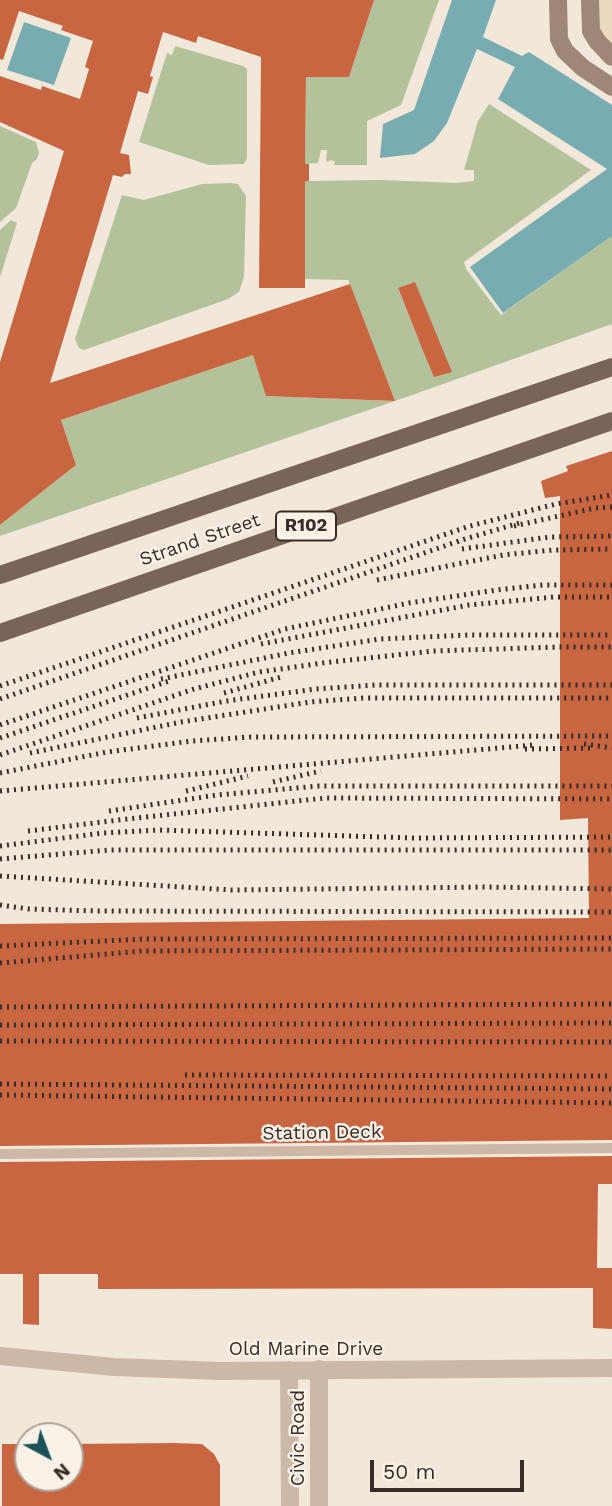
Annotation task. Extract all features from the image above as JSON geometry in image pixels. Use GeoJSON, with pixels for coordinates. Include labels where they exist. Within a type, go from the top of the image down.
{"type":"FeatureCollection","features":[{"type":"Feature","properties":{"kind":"main road"},"geometry":{"type":"LineString","coordinates":[[558,0],[559,39],[565,51],[583,68],[612,87]]}},
{"type":"Feature","properties":{"kind":"main road"},"geometry":{"type":"LineString","coordinates":[[590,0],[592,31],[597,41],[612,57]]}},
{"type":"Feature","properties":{"kind":"main road","name":"Strand Street"},"geometry":{"type":"LineString","coordinates":[[0,575],[612,367]]}},
{"type":"Feature","properties":{"kind":"main road","name":"Strand Street"},"geometry":{"type":"LineString","coordinates":[[0,633],[612,421]]}},
{"type":"Feature","properties":{"kind":"street","name":"Old Marine Drive"},"geometry":{"type":"LineString","coordinates":[[0,1356],[114,1367],[289,1370],[612,1368]]}},
{"type":"Feature","properties":{"kind":"street","name":"Civic Road"},"geometry":{"type":"LineString","coordinates":[[319,1369],[319,1506]]}},
{"type":"Feature","properties":{"kind":"street","name":"Civic Road"},"geometry":{"type":"LineString","coordinates":[[289,1370],[290,1506]]}},
{"type":"Feature","properties":{"kind":"lane","name":"Station Deck"},"geometry":{"type":"LineString","coordinates":[[0,1154],[612,1148]]}},
{"type":"Feature","properties":{"kind":"green space"},"geometry":{"type":"Polygon","coordinates":[[[374,0],[439,0],[401,105],[367,121],[367,165],[334,165],[332,160],[326,162],[327,150],[321,150],[318,163],[305,164],[306,77],[349,77],[374,0]]]}},
{"type":"Feature","properties":{"kind":"green space"},"geometry":{"type":"Polygon","coordinates":[[[175,46],[247,69],[247,158],[244,164],[209,165],[139,142],[167,53],[172,55],[175,46]]]}},
{"type":"Feature","properties":{"kind":"green space"},"geometry":{"type":"Polygon","coordinates":[[[489,104],[591,170],[464,262],[466,269],[501,315],[612,236],[612,324],[395,401],[0,536],[0,525],[76,465],[61,420],[253,355],[267,396],[394,401],[348,280],[305,279],[305,181],[474,181],[474,170],[464,170],[478,121],[489,104]],[[415,282],[398,289],[421,346],[415,282]]]}},
{"type":"Feature","properties":{"kind":"green space"},"geometry":{"type":"Polygon","coordinates":[[[0,126],[36,142],[39,153],[32,163],[16,208],[0,222],[0,126]]]}},
{"type":"Feature","properties":{"kind":"green space"},"geometry":{"type":"Polygon","coordinates":[[[202,184],[238,184],[246,196],[244,277],[239,292],[228,299],[84,350],[79,348],[75,339],[122,195],[144,200],[202,184]]]}},
{"type":"Feature","properties":{"kind":"green space"},"geometry":{"type":"Polygon","coordinates":[[[11,220],[17,223],[0,277],[0,230],[11,220]]]}},
{"type":"Feature","properties":{"kind":"shaded area"},"geometry":{"type":"Polygon","coordinates":[[[594,0],[612,0],[612,47],[598,36],[594,0]]]}},
{"type":"Feature","properties":{"kind":"water"},"geometry":{"type":"Polygon","coordinates":[[[452,0],[496,0],[483,37],[522,56],[529,52],[612,105],[612,236],[503,313],[470,267],[607,169],[498,99],[515,67],[477,49],[447,123],[434,141],[415,154],[380,158],[383,124],[414,110],[452,0]]]}},
{"type":"Feature","properties":{"kind":"water"},"geometry":{"type":"Polygon","coordinates":[[[24,22],[71,38],[54,85],[7,70],[24,22]]]}},
{"type":"Feature","properties":{"kind":"building"},"geometry":{"type":"Polygon","coordinates":[[[0,0],[374,0],[349,77],[306,77],[305,164],[309,164],[309,181],[305,181],[305,288],[259,288],[261,57],[198,36],[196,43],[163,32],[150,76],[153,77],[148,94],[138,91],[120,153],[129,155],[131,174],[122,177],[113,175],[50,383],[350,284],[395,401],[266,396],[253,355],[61,420],[76,465],[0,525],[0,362],[64,151],[0,122],[0,76],[41,90],[42,86],[80,99],[89,69],[85,67],[93,41],[61,30],[63,26],[19,11],[3,60],[0,59],[0,0]]]}},
{"type":"Feature","properties":{"kind":"building"},"geometry":{"type":"Polygon","coordinates":[[[415,282],[452,372],[434,377],[421,346],[398,288],[415,282]]]}},
{"type":"Feature","properties":{"kind":"building"},"geometry":{"type":"Polygon","coordinates":[[[612,451],[612,1140],[0,1146],[0,924],[589,918],[588,818],[560,820],[560,496],[545,498],[541,481],[568,471],[566,466],[612,451]]]}},
{"type":"Feature","properties":{"kind":"building"},"geometry":{"type":"Polygon","coordinates":[[[612,1156],[612,1184],[598,1184],[597,1268],[612,1268],[612,1329],[593,1328],[593,1288],[98,1289],[98,1274],[39,1274],[39,1325],[23,1324],[23,1274],[0,1274],[0,1162],[612,1156]]]}},
{"type":"Feature","properties":{"kind":"building"},"geometry":{"type":"Polygon","coordinates":[[[2,1444],[14,1444],[14,1492],[84,1492],[84,1444],[202,1444],[214,1454],[220,1465],[220,1506],[2,1506],[2,1444]]]}},
{"type":"Feature","properties":{"kind":"railway"},"geometry":{"type":"LineString","coordinates":[[0,686],[470,526],[556,504],[612,495]]}},
{"type":"Feature","properties":{"kind":"railway"},"geometry":{"type":"LineString","coordinates":[[514,526],[595,508],[612,507]]}},
{"type":"Feature","properties":{"kind":"railway"},"geometry":{"type":"LineString","coordinates":[[0,699],[465,539],[523,522]]}},
{"type":"Feature","properties":{"kind":"railway"},"geometry":{"type":"LineString","coordinates":[[462,549],[550,537],[612,536]]}},
{"type":"Feature","properties":{"kind":"railway"},"geometry":{"type":"LineString","coordinates":[[377,580],[503,555],[553,550],[612,549]]}},
{"type":"Feature","properties":{"kind":"railway"},"geometry":{"type":"LineString","coordinates":[[0,725],[285,629],[409,603],[497,590],[543,585],[612,585]]}},
{"type":"Feature","properties":{"kind":"railway"},"geometry":{"type":"LineString","coordinates":[[261,644],[469,605],[554,597],[612,597]]}},
{"type":"Feature","properties":{"kind":"railway"},"geometry":{"type":"LineString","coordinates":[[161,679],[289,653],[380,639],[468,635],[612,635]]}},
{"type":"Feature","properties":{"kind":"railway"},"geometry":{"type":"LineString","coordinates":[[0,755],[194,689],[259,672],[433,651],[612,647]]}},
{"type":"Feature","properties":{"kind":"railway"},"geometry":{"type":"LineString","coordinates":[[224,693],[281,677]]}},
{"type":"Feature","properties":{"kind":"railway"},"geometry":{"type":"LineString","coordinates":[[0,738],[172,680]]}},
{"type":"Feature","properties":{"kind":"railway"},"geometry":{"type":"LineString","coordinates":[[137,718],[226,701],[316,689],[376,685],[612,685]]}},
{"type":"Feature","properties":{"kind":"railway"},"geometry":{"type":"LineString","coordinates":[[30,753],[181,722],[310,702],[363,698],[612,698]]}},
{"type":"Feature","properties":{"kind":"railway"},"geometry":{"type":"LineString","coordinates":[[0,773],[107,752],[192,741],[251,737],[612,736]]}},
{"type":"Feature","properties":{"kind":"railway"},"geometry":{"type":"LineString","coordinates":[[584,744],[612,748]]}},
{"type":"Feature","properties":{"kind":"railway"},"geometry":{"type":"LineString","coordinates":[[0,791],[534,745]]}},
{"type":"Feature","properties":{"kind":"railway"},"geometry":{"type":"LineString","coordinates":[[525,749],[595,748]]}},
{"type":"Feature","properties":{"kind":"railway"},"geometry":{"type":"LineString","coordinates":[[273,782],[321,771]]}},
{"type":"Feature","properties":{"kind":"railway"},"geometry":{"type":"LineString","coordinates":[[186,791],[248,776]]}},
{"type":"Feature","properties":{"kind":"railway"},"geometry":{"type":"LineString","coordinates":[[109,811],[217,795],[319,786],[612,786]]}},
{"type":"Feature","properties":{"kind":"railway"},"geometry":{"type":"LineString","coordinates":[[28,831],[326,798],[612,799]]}},
{"type":"Feature","properties":{"kind":"railway"},"geometry":{"type":"LineString","coordinates":[[0,846],[103,833],[158,830],[415,838],[612,837]]}},
{"type":"Feature","properties":{"kind":"railway"},"geometry":{"type":"LineString","coordinates":[[0,859],[110,850],[612,850]]}},
{"type":"Feature","properties":{"kind":"railway"},"geometry":{"type":"LineString","coordinates":[[0,876],[232,890],[488,887],[612,889]]}},
{"type":"Feature","properties":{"kind":"railway"},"geometry":{"type":"LineString","coordinates":[[0,905],[29,909],[98,911],[612,912]]}},
{"type":"Feature","properties":{"kind":"railway"},"geometry":{"type":"LineString","coordinates":[[0,946],[144,939],[612,938]]}},
{"type":"Feature","properties":{"kind":"railway"},"geometry":{"type":"LineString","coordinates":[[0,963],[143,951],[612,949]]}},
{"type":"Feature","properties":{"kind":"railway"},"geometry":{"type":"LineString","coordinates":[[0,1007],[612,1004]]}},
{"type":"Feature","properties":{"kind":"railway"},"geometry":{"type":"LineString","coordinates":[[0,1025],[612,1023]]}},
{"type":"Feature","properties":{"kind":"railway"},"geometry":{"type":"LineString","coordinates":[[0,1041],[612,1042]]}},
{"type":"Feature","properties":{"kind":"railway"},"geometry":{"type":"LineString","coordinates":[[185,1075],[612,1076]]}},
{"type":"Feature","properties":{"kind":"railway"},"geometry":{"type":"LineString","coordinates":[[0,1084],[612,1089]]}},
{"type":"Feature","properties":{"kind":"railway"},"geometry":{"type":"LineString","coordinates":[[0,1095],[612,1103]]}}]}
